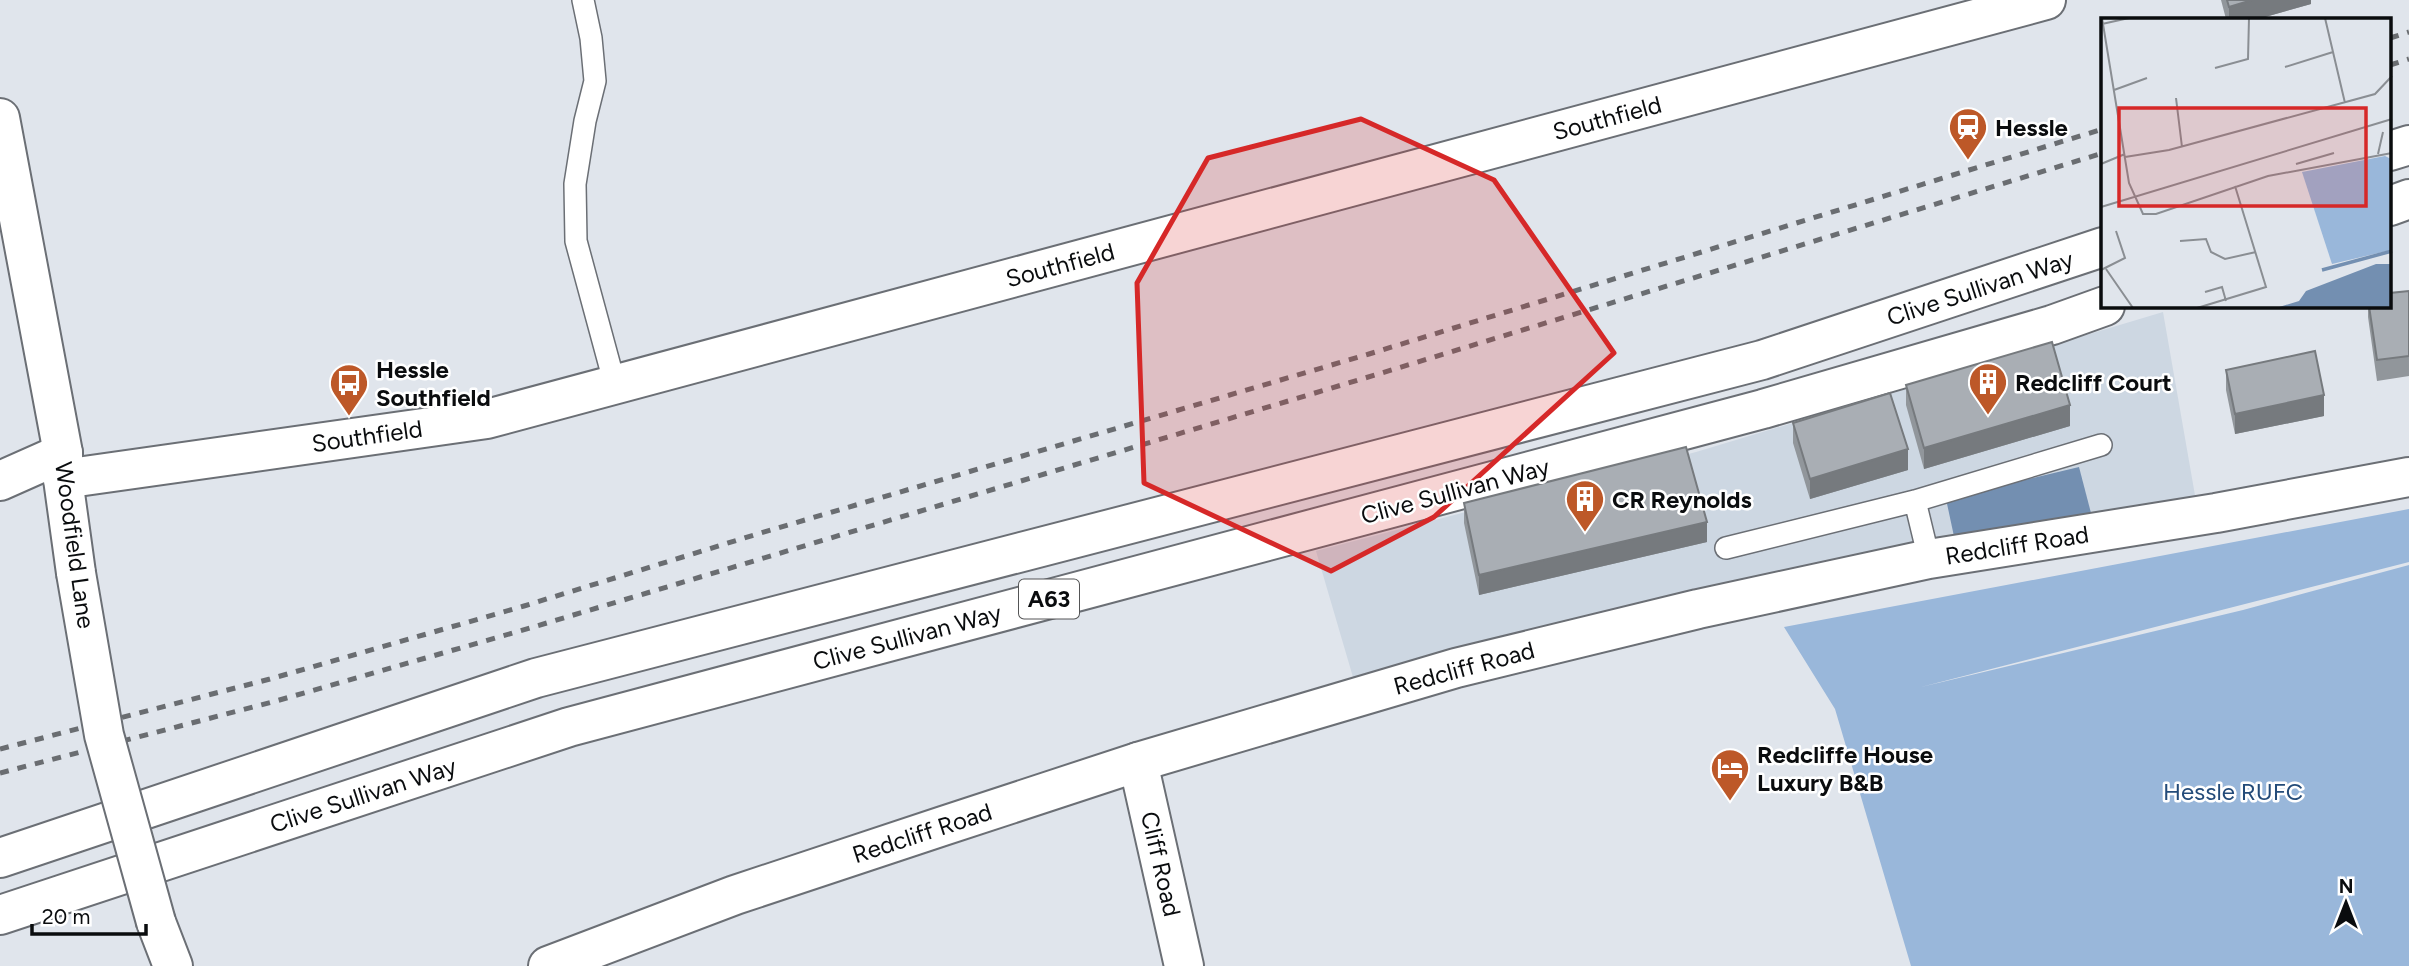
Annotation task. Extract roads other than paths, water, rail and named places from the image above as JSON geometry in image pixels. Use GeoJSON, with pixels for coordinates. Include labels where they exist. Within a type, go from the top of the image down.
{"type":"FeatureCollection","features":[{"type":"Feature","properties":{"kind":"main road","name":"Southfield"},"geometry":{"type":"LineString","coordinates":[[0,481],[63,466],[487,419],[2046,0]]}},
{"type":"Feature","properties":{"kind":"main road","name":"Woodfield Lane"},"geometry":{"type":"LineString","coordinates":[[0,118],[63,466],[76,573],[104,735],[156,922],[173,966]]}},
{"type":"Feature","properties":{"kind":"main road"},"geometry":{"type":"LineString","coordinates":[[2392,150],[2409,145]]}},
{"type":"Feature","properties":{"kind":"main road"},"geometry":{"type":"LineString","coordinates":[[2392,205],[2409,200]]}},
{"type":"Feature","properties":{"kind":"main road","name":"Clive Sullivan Way"},"geometry":{"type":"LineString","coordinates":[[0,858],[536,678],[1762,360],[2101,248]]}},
{"type":"Feature","properties":{"kind":"main road","name":"Clive Sullivan Way"},"geometry":{"type":"LineString","coordinates":[[0,915],[569,727],[1763,409],[2052,325],[2101,307]]}},
{"type":"Feature","properties":{"kind":"main road","name":"Redcliff Road"},"geometry":{"type":"LineString","coordinates":[[548,966],[735,894],[1138,762],[1456,668],[1698,609],[1929,559],[2216,513],[2409,478]]}},
{"type":"Feature","properties":{"kind":"main road","name":"Cliff Road"},"geometry":{"type":"LineString","coordinates":[[1138,762],[1184,966]]}},
{"type":"Feature","properties":{"kind":"lane"},"geometry":{"type":"LineString","coordinates":[[583,0],[591,38],[595,81],[585,121],[575,184],[576,241],[615,385]]}},
{"type":"Feature","properties":{"kind":"lane"},"geometry":{"type":"LineString","coordinates":[[1726,548],[1915,501],[2101,445]]}},
{"type":"Feature","properties":{"kind":"lane"},"geometry":{"type":"LineString","coordinates":[[1915,501],[1929,559]]}},
{"type":"Feature","properties":{"kind":"railway"},"geometry":{"type":"LineString","coordinates":[[2392,37],[2409,32]]}},
{"type":"Feature","properties":{"kind":"railway"},"geometry":{"type":"LineString","coordinates":[[2392,64],[2409,59]]}},
{"type":"Feature","properties":{"kind":"railway"},"geometry":{"type":"LineString","coordinates":[[0,749],[270,679],[524,606],[754,535],[1369,354],[2101,130]]}},
{"type":"Feature","properties":{"kind":"railway"},"geometry":{"type":"LineString","coordinates":[[0,773],[276,701],[530,628],[2101,154]]}},
{"type":"Feature","properties":{"kind":"place","name":"Hessle"},"geometry":{"type":"Point","coordinates":[1968,161]}},
{"type":"Feature","properties":{"kind":"place","name":"Redcliff Court"},"geometry":{"type":"Point","coordinates":[1988,416]}},
{"type":"Feature","properties":{"kind":"place","name":"Hessle Southfield"},"geometry":{"type":"Point","coordinates":[349,417]}},
{"type":"Feature","properties":{"kind":"place","name":"CR Reynolds"},"geometry":{"type":"Point","coordinates":[1585,533]}},
{"type":"Feature","properties":{"kind":"place","name":"Redcliffe House Luxury B&B"},"geometry":{"type":"Point","coordinates":[1730,802]}},
{"type":"Feature","properties":{"kind":"park label","name":"Hessle RUFC"},"geometry":{"type":"Point","coordinates":[2233,791]}}]}
